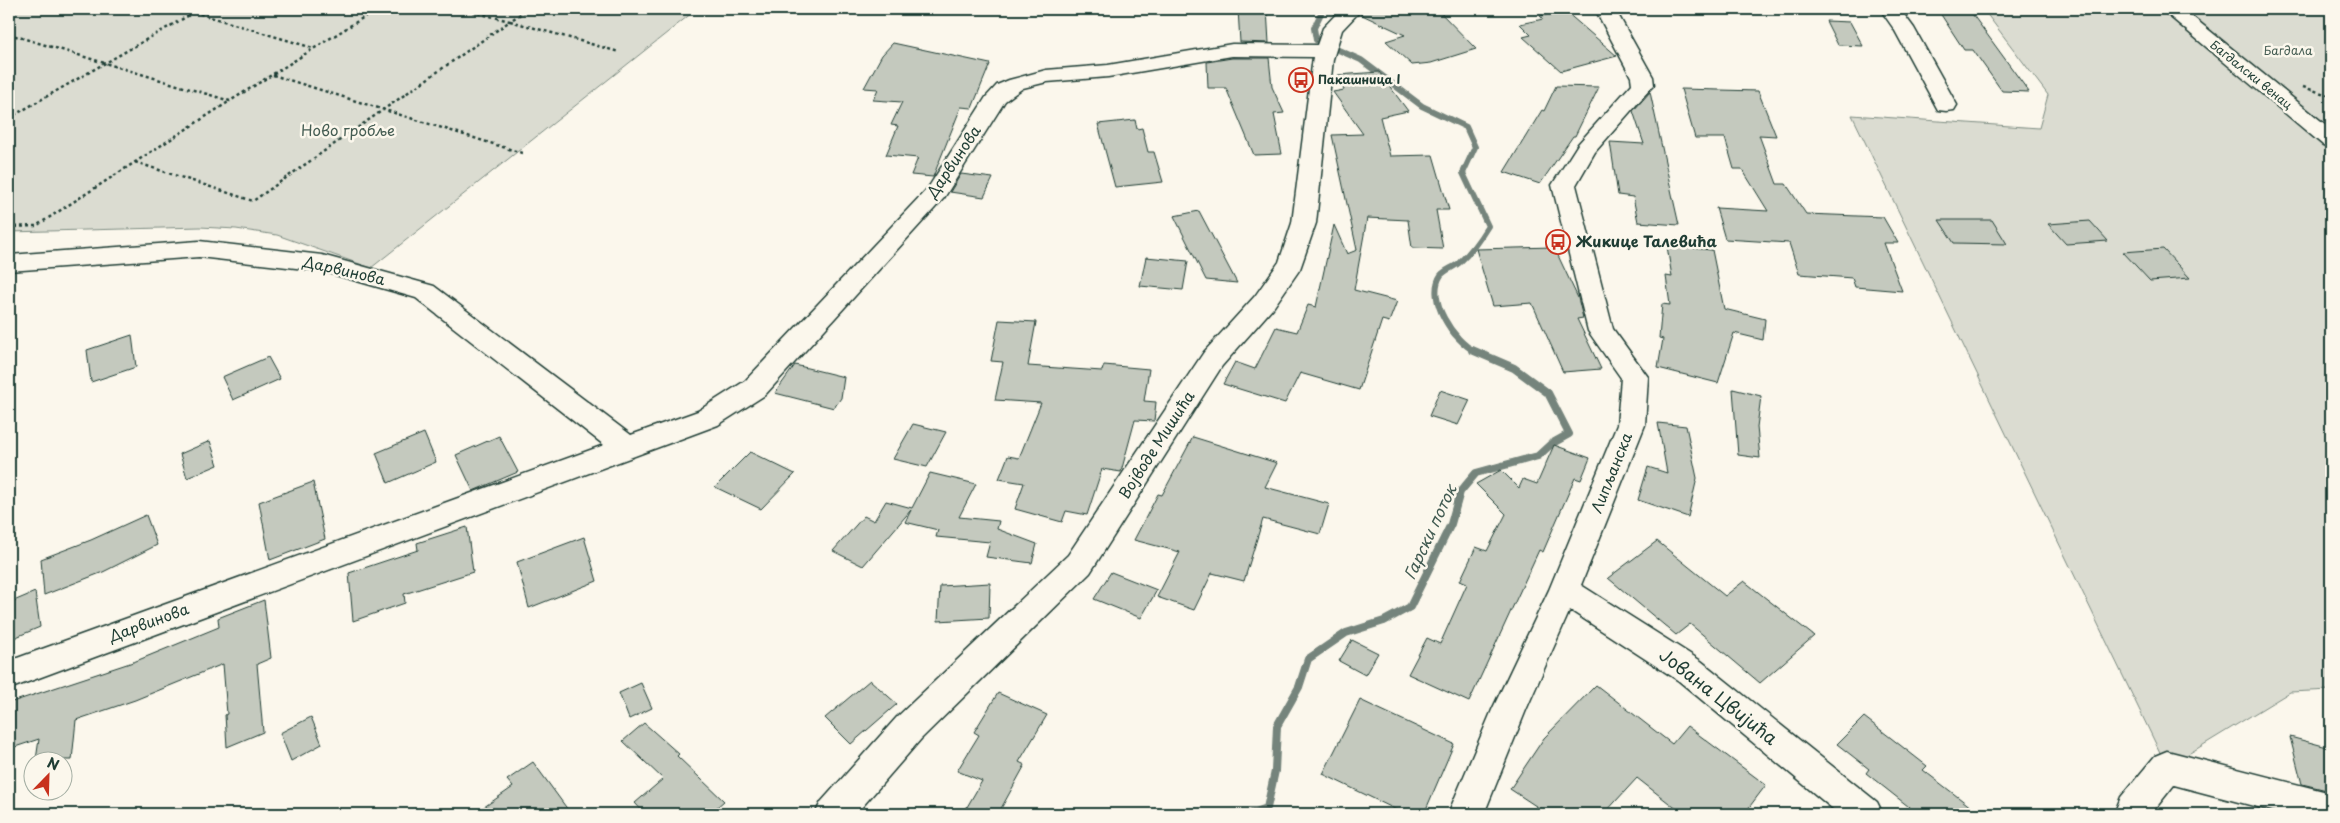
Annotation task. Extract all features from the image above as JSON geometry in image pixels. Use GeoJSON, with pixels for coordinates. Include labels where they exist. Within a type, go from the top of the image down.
{"type":"FeatureCollection","features":[{"type":"Feature","properties":{"kind":"street"},"geometry":{"type":"LineString","coordinates":[[1327,46],[1352,9]]}},
{"type":"Feature","properties":{"kind":"street","name":"Липљанска"},"geometry":{"type":"LineString","coordinates":[[1466,814],[1509,710],[1564,590],[1631,425],[1635,377],[1602,331],[1564,185],[1586,149],[1643,85],[1642,77],[1605,9]]}},
{"type":"Feature","properties":{"kind":"street"},"geometry":{"type":"LineString","coordinates":[[1890,9],[1904,28],[1946,105]]}},
{"type":"Feature","properties":{"kind":"street","name":"Багдалски венац"},"geometry":{"type":"LineString","coordinates":[[2171,9],[2331,140]]}},
{"type":"Feature","properties":{"kind":"street","name":"Дарвинова"},"geometry":{"type":"LineString","coordinates":[[9,675],[708,418],[755,388],[842,292],[936,193],[997,96],[1005,90],[1046,76],[1108,71],[1232,50],[1327,46]]}},
{"type":"Feature","properties":{"kind":"street","name":"Војводе Мишића"},"geometry":{"type":"LineString","coordinates":[[832,814],[909,728],[1080,564],[1213,359],[1264,302],[1291,263],[1304,223],[1327,46]]}},
{"type":"Feature","properties":{"kind":"street","name":"Дарвинова"},"geometry":{"type":"LineString","coordinates":[[9,263],[199,250],[322,263],[425,292],[627,447]]}},
{"type":"Feature","properties":{"kind":"street","name":"Јована Цвијића"},"geometry":{"type":"LineString","coordinates":[[1564,590],[1690,671],[1865,814]]}},
{"type":"Feature","properties":{"kind":"street"},"geometry":{"type":"LineString","coordinates":[[2132,814],[2133,808],[2167,767],[2331,810]]}},
{"type":"Feature","properties":{"kind":"path"},"geometry":{"type":"LineString","coordinates":[[9,118],[200,9]]}},
{"type":"Feature","properties":{"kind":"path"},"geometry":{"type":"LineString","coordinates":[[9,227],[36,226],[377,9]]}},
{"type":"Feature","properties":{"kind":"path"},"geometry":{"type":"LineString","coordinates":[[461,9],[619,52]]}},
{"type":"Feature","properties":{"kind":"path"},"geometry":{"type":"LineString","coordinates":[[135,162],[253,200],[528,9]]}},
{"type":"Feature","properties":{"kind":"path"},"geometry":{"type":"LineString","coordinates":[[194,12],[314,49]]}},
{"type":"Feature","properties":{"kind":"path"},"geometry":{"type":"LineString","coordinates":[[9,34],[230,101]]}},
{"type":"Feature","properties":{"kind":"path"},"geometry":{"type":"LineString","coordinates":[[273,74],[522,153]]}},
{"type":"Feature","properties":{"kind":"green space","name":"Ново гробље"},"geometry":{"type":"Polygon","coordinates":[[[9,9],[697,9],[371,268],[277,235],[236,229],[200,227],[9,232],[9,9]]]}},
{"type":"Feature","properties":{"kind":"green space","name":"Багдала"},"geometry":{"type":"Polygon","coordinates":[[[1983,9],[2331,9],[2331,690],[2290,692],[2167,767],[1852,115],[2039,128],[2048,95],[1983,9]]]}},
{"type":"Feature","properties":{"kind":"building"},"geometry":{"type":"Polygon","coordinates":[[[1238,9],[1267,9],[1269,43],[1240,42],[1238,9]]]}},
{"type":"Feature","properties":{"kind":"building"},"geometry":{"type":"Polygon","coordinates":[[[1364,9],[1437,9],[1476,49],[1431,63],[1412,65],[1386,41],[1405,35],[1360,14],[1364,9]]]}},
{"type":"Feature","properties":{"kind":"building"},"geometry":{"type":"Polygon","coordinates":[[[1938,10],[1970,11],[2029,92],[2002,91],[1973,50],[1964,50],[1938,10]]]}},
{"type":"Feature","properties":{"kind":"building"},"geometry":{"type":"Polygon","coordinates":[[[1565,11],[1617,56],[1561,71],[1523,37],[1531,35],[1520,24],[1543,19],[1540,16],[1565,11]]]}},
{"type":"Feature","properties":{"kind":"building"},"geometry":{"type":"Polygon","coordinates":[[[1826,21],[1850,22],[1863,46],[1838,45],[1826,21]]]}},
{"type":"Feature","properties":{"kind":"building"},"geometry":{"type":"Polygon","coordinates":[[[893,43],[990,64],[972,108],[961,107],[933,177],[911,175],[918,158],[886,155],[898,126],[891,125],[902,102],[873,100],[878,89],[864,88],[882,55],[893,43]]]}},
{"type":"Feature","properties":{"kind":"building"},"geometry":{"type":"Polygon","coordinates":[[[1232,58],[1269,58],[1272,87],[1284,113],[1274,114],[1282,154],[1254,155],[1226,88],[1208,88],[1207,62],[1232,58]]]}},
{"type":"Feature","properties":{"kind":"building"},"geometry":{"type":"Polygon","coordinates":[[[1379,72],[1408,111],[1380,117],[1390,156],[1433,155],[1449,210],[1436,210],[1443,249],[1412,248],[1408,220],[1367,218],[1354,290],[1397,301],[1389,322],[1382,320],[1359,390],[1300,373],[1285,403],[1223,384],[1235,362],[1255,369],[1276,327],[1297,332],[1308,305],[1316,307],[1334,225],[1347,254],[1357,250],[1332,135],[1363,134],[1333,92],[1344,90],[1338,75],[1379,72]]]}},
{"type":"Feature","properties":{"kind":"building"},"geometry":{"type":"Polygon","coordinates":[[[1556,86],[1599,87],[1575,136],[1573,136],[1540,184],[1504,172],[1542,110],[1544,111],[1556,86]]]}},
{"type":"Feature","properties":{"kind":"building"},"geometry":{"type":"Polygon","coordinates":[[[1681,89],[1758,91],[1776,136],[1759,135],[1777,184],[1786,184],[1806,214],[1883,217],[1898,243],[1884,243],[1902,291],[1855,287],[1852,278],[1799,274],[1789,243],[1725,239],[1716,208],[1768,211],[1742,169],[1734,169],[1725,138],[1695,138],[1681,89]]]}},
{"type":"Feature","properties":{"kind":"building"},"geometry":{"type":"Polygon","coordinates":[[[1650,92],[1679,225],[1638,222],[1633,197],[1618,195],[1610,142],[1644,144],[1633,111],[1650,92]]]}},
{"type":"Feature","properties":{"kind":"building"},"geometry":{"type":"Polygon","coordinates":[[[1135,120],[1137,129],[1142,128],[1148,152],[1154,152],[1163,182],[1115,187],[1098,124],[1135,120]]]}},
{"type":"Feature","properties":{"kind":"building"},"geometry":{"type":"Polygon","coordinates":[[[961,174],[993,178],[984,197],[950,192],[961,174]]]}},
{"type":"Feature","properties":{"kind":"building"},"geometry":{"type":"Polygon","coordinates":[[[1199,211],[1237,283],[1206,280],[1174,216],[1199,211]]]}},
{"type":"Feature","properties":{"kind":"building"},"geometry":{"type":"Polygon","coordinates":[[[1939,220],[1992,220],[2007,244],[1954,243],[1939,220]]]}},
{"type":"Feature","properties":{"kind":"building"},"geometry":{"type":"Polygon","coordinates":[[[2090,221],[2108,241],[2066,244],[2048,224],[2090,221]]]}},
{"type":"Feature","properties":{"kind":"building"},"geometry":{"type":"Polygon","coordinates":[[[1667,246],[1712,250],[1724,309],[1765,319],[1763,340],[1734,333],[1718,383],[1658,368],[1663,339],[1659,338],[1662,304],[1670,305],[1666,276],[1672,277],[1667,246]]]}},
{"type":"Feature","properties":{"kind":"building"},"geometry":{"type":"Polygon","coordinates":[[[1554,247],[1578,298],[1583,318],[1577,319],[1601,369],[1563,372],[1532,303],[1493,306],[1476,249],[1554,247]]]}},
{"type":"Feature","properties":{"kind":"building"},"geometry":{"type":"Polygon","coordinates":[[[2163,249],[2190,278],[2150,281],[2123,252],[2163,249]]]}},
{"type":"Feature","properties":{"kind":"building"},"geometry":{"type":"Polygon","coordinates":[[[1146,257],[1188,261],[1183,290],[1140,286],[1146,257]]]}},
{"type":"Feature","properties":{"kind":"building"},"geometry":{"type":"Polygon","coordinates":[[[999,320],[1036,322],[1028,366],[1102,371],[1104,365],[1149,369],[1144,401],[1156,402],[1154,421],[1135,420],[1121,472],[1102,469],[1087,515],[1066,511],[1062,522],[1015,509],[1024,483],[999,479],[1008,456],[1019,458],[1041,403],[995,400],[1003,362],[991,361],[999,320]]]}},
{"type":"Feature","properties":{"kind":"building"},"geometry":{"type":"Polygon","coordinates":[[[132,335],[136,367],[91,382],[87,350],[132,335]]]}},
{"type":"Feature","properties":{"kind":"building"},"geometry":{"type":"Polygon","coordinates":[[[268,357],[280,379],[233,400],[222,377],[268,357]]]}},
{"type":"Feature","properties":{"kind":"building"},"geometry":{"type":"Polygon","coordinates":[[[795,365],[844,377],[841,398],[834,408],[775,393],[795,365]]]}},
{"type":"Feature","properties":{"kind":"building"},"geometry":{"type":"Polygon","coordinates":[[[1733,389],[1761,396],[1757,427],[1760,458],[1738,455],[1733,389]]]}},
{"type":"Feature","properties":{"kind":"building"},"geometry":{"type":"Polygon","coordinates":[[[1440,390],[1470,400],[1458,425],[1429,416],[1440,390]]]}},
{"type":"Feature","properties":{"kind":"building"},"geometry":{"type":"Polygon","coordinates":[[[1658,423],[1686,426],[1697,478],[1688,517],[1638,500],[1648,467],[1667,473],[1658,423]]]}},
{"type":"Feature","properties":{"kind":"building"},"geometry":{"type":"Polygon","coordinates":[[[913,424],[946,432],[927,467],[893,459],[913,424]]]}},
{"type":"Feature","properties":{"kind":"building"},"geometry":{"type":"Polygon","coordinates":[[[424,433],[436,462],[388,483],[376,453],[424,433]]]}},
{"type":"Feature","properties":{"kind":"building"},"geometry":{"type":"Polygon","coordinates":[[[499,436],[518,472],[473,491],[456,455],[499,436]]]}},
{"type":"Feature","properties":{"kind":"building"},"geometry":{"type":"Polygon","coordinates":[[[1193,437],[1277,463],[1265,487],[1329,504],[1320,534],[1263,519],[1244,581],[1212,573],[1194,610],[1157,597],[1180,552],[1134,540],[1158,494],[1162,495],[1193,437]]]}},
{"type":"Feature","properties":{"kind":"building"},"geometry":{"type":"Polygon","coordinates":[[[210,441],[218,465],[187,478],[180,454],[210,441]]]}},
{"type":"Feature","properties":{"kind":"building"},"geometry":{"type":"Polygon","coordinates":[[[1554,445],[1590,458],[1581,480],[1575,478],[1543,552],[1539,550],[1469,702],[1408,674],[1427,638],[1440,644],[1467,584],[1460,581],[1476,547],[1487,551],[1506,514],[1476,484],[1501,470],[1519,488],[1523,479],[1537,484],[1554,445]]]}},
{"type":"Feature","properties":{"kind":"building"},"geometry":{"type":"Polygon","coordinates":[[[750,452],[795,474],[761,509],[715,487],[750,452]]]}},
{"type":"Feature","properties":{"kind":"building"},"geometry":{"type":"Polygon","coordinates":[[[930,473],[976,484],[959,517],[999,521],[997,529],[1037,544],[1032,563],[986,557],[990,542],[936,537],[938,530],[905,522],[911,510],[863,566],[833,551],[864,516],[874,521],[886,501],[912,508],[930,473]]]}},
{"type":"Feature","properties":{"kind":"building"},"geometry":{"type":"Polygon","coordinates":[[[313,482],[325,539],[270,560],[259,502],[313,482]]]}},
{"type":"Feature","properties":{"kind":"building"},"geometry":{"type":"Polygon","coordinates":[[[146,515],[157,545],[103,572],[44,595],[41,559],[91,540],[146,515]]]}},
{"type":"Feature","properties":{"kind":"building"},"geometry":{"type":"Polygon","coordinates":[[[467,527],[473,572],[404,594],[405,603],[353,621],[349,573],[418,550],[417,543],[467,527]]]}},
{"type":"Feature","properties":{"kind":"building"},"geometry":{"type":"Polygon","coordinates":[[[584,537],[597,581],[529,608],[517,562],[584,537]]]}},
{"type":"Feature","properties":{"kind":"building"},"geometry":{"type":"Polygon","coordinates":[[[1657,541],[1725,596],[1744,581],[1814,636],[1760,683],[1690,624],[1676,635],[1608,578],[1657,541]]]}},
{"type":"Feature","properties":{"kind":"building"},"geometry":{"type":"Polygon","coordinates":[[[1111,572],[1157,590],[1141,618],[1094,599],[1111,572]]]}},
{"type":"Feature","properties":{"kind":"building"},"geometry":{"type":"Polygon","coordinates":[[[990,583],[989,618],[938,621],[940,586],[990,583]]]}},
{"type":"Feature","properties":{"kind":"building"},"geometry":{"type":"Polygon","coordinates":[[[35,592],[40,627],[9,640],[9,603],[35,592]]]}},
{"type":"Feature","properties":{"kind":"building"},"geometry":{"type":"Polygon","coordinates":[[[264,600],[271,658],[257,664],[263,732],[227,747],[225,715],[227,714],[223,664],[135,700],[76,720],[72,760],[72,750],[37,750],[39,739],[9,749],[9,703],[136,661],[219,627],[218,618],[264,600]]]}},
{"type":"Feature","properties":{"kind":"building"},"geometry":{"type":"Polygon","coordinates":[[[1352,640],[1378,653],[1365,675],[1339,661],[1352,640]]]}},
{"type":"Feature","properties":{"kind":"building"},"geometry":{"type":"Polygon","coordinates":[[[870,680],[897,704],[851,744],[825,718],[870,680]]]}},
{"type":"Feature","properties":{"kind":"building"},"geometry":{"type":"Polygon","coordinates":[[[641,683],[652,708],[629,719],[619,693],[641,683]]]}},
{"type":"Feature","properties":{"kind":"building"},"geometry":{"type":"Polygon","coordinates":[[[1596,685],[1672,744],[1687,726],[1766,785],[1744,814],[1683,814],[1637,778],[1604,814],[1548,814],[1510,789],[1544,738],[1596,685]]]}},
{"type":"Feature","properties":{"kind":"building"},"geometry":{"type":"Polygon","coordinates":[[[998,693],[1047,715],[1019,762],[1025,765],[998,814],[963,814],[982,781],[957,771],[979,735],[974,732],[998,693]]]}},
{"type":"Feature","properties":{"kind":"building"},"geometry":{"type":"Polygon","coordinates":[[[1360,700],[1454,744],[1424,814],[1405,814],[1323,774],[1360,700]]]}},
{"type":"Feature","properties":{"kind":"building"},"geometry":{"type":"Polygon","coordinates":[[[311,717],[322,744],[291,761],[280,733],[311,717]]]}},
{"type":"Feature","properties":{"kind":"building"},"geometry":{"type":"Polygon","coordinates":[[[1864,717],[1927,766],[1923,770],[1980,814],[1918,814],[1866,773],[1869,769],[1837,744],[1864,717]]]}},
{"type":"Feature","properties":{"kind":"building"},"geometry":{"type":"Polygon","coordinates":[[[644,723],[679,754],[677,756],[724,801],[709,814],[645,814],[635,803],[663,779],[623,741],[644,723]]]}},
{"type":"Feature","properties":{"kind":"building"},"geometry":{"type":"Polygon","coordinates":[[[2290,737],[2331,748],[2331,791],[2302,784],[2290,737]]]}},
{"type":"Feature","properties":{"kind":"building"},"geometry":{"type":"Polygon","coordinates":[[[533,762],[571,814],[474,814],[513,787],[507,780],[533,762]]]}},
{"type":"Feature","properties":{"kind":"waterway","name":"Гарски поток"},"geometry":{"type":"LineString","coordinates":[[1323,9],[1314,28],[1316,40],[1361,60],[1422,106],[1466,127],[1475,147],[1463,173],[1488,226],[1464,258],[1441,275],[1437,284],[1439,307],[1444,318],[1459,339],[1475,351]]}},
{"type":"Feature","properties":{"kind":"waterway","name":"Гарски поток"},"geometry":{"type":"LineString","coordinates":[[1250,814],[1267,808],[1275,771],[1277,726],[1299,687],[1308,659],[1346,633],[1384,621],[1410,607],[1451,524],[1460,492],[1476,473],[1538,456],[1551,444],[1569,434],[1548,393],[1514,368],[1472,350]]}},
{"type":"Feature","properties":{"kind":"place","name":"Пакашница I"},"geometry":{"type":"Point","coordinates":[1301,80]}},
{"type":"Feature","properties":{"kind":"place","name":"Жикице Талевића"},"geometry":{"type":"Point","coordinates":[1558,242]}}]}
